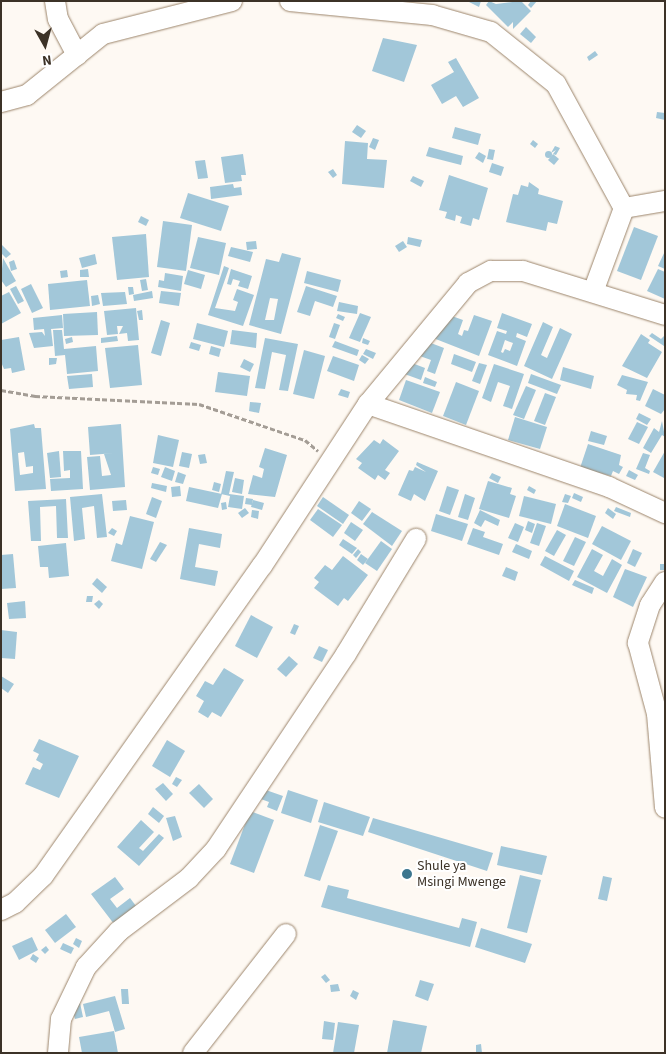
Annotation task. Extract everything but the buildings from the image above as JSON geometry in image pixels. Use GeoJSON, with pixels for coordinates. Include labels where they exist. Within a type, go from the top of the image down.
{"type":"FeatureCollection","features":[{"type":"Feature","properties":{"kind":"street"},"geometry":{"type":"LineString","coordinates":[[55,1],[58,19],[77,55]]}},
{"type":"Feature","properties":{"kind":"street"},"geometry":{"type":"LineString","coordinates":[[1,102],[27,96],[104,34],[232,1]]}},
{"type":"Feature","properties":{"kind":"street"},"geometry":{"type":"LineString","coordinates":[[290,1],[432,15],[491,32],[556,84],[624,208],[593,292]]}},
{"type":"Feature","properties":{"kind":"street"},"geometry":{"type":"LineString","coordinates":[[624,208],[665,201]]}},
{"type":"Feature","properties":{"kind":"street"},"geometry":{"type":"LineString","coordinates":[[1,910],[15,903],[43,876],[262,566],[368,404],[468,284],[491,271],[523,271],[665,315]]}},
{"type":"Feature","properties":{"kind":"street"},"geometry":{"type":"LineString","coordinates":[[368,404],[609,487],[665,513]]}},
{"type":"Feature","properties":{"kind":"street"},"geometry":{"type":"LineString","coordinates":[[58,1053],[61,1019],[86,967],[119,931],[189,878],[216,849],[346,654],[416,539]]}},
{"type":"Feature","properties":{"kind":"street"},"geometry":{"type":"LineString","coordinates":[[665,582],[650,605],[638,643],[657,714],[665,808]]}},
{"type":"Feature","properties":{"kind":"street"},"geometry":{"type":"LineString","coordinates":[[194,1053],[286,934]]}},
{"type":"Feature","properties":{"kind":"path"},"geometry":{"type":"LineString","coordinates":[[1,390],[35,396],[198,404],[305,440],[330,461]]}},
{"type":"Feature","properties":{"kind":"place","name":"Shule ya Msingi Mwenge"},"geometry":{"type":"Point","coordinates":[407,874]}}]}
